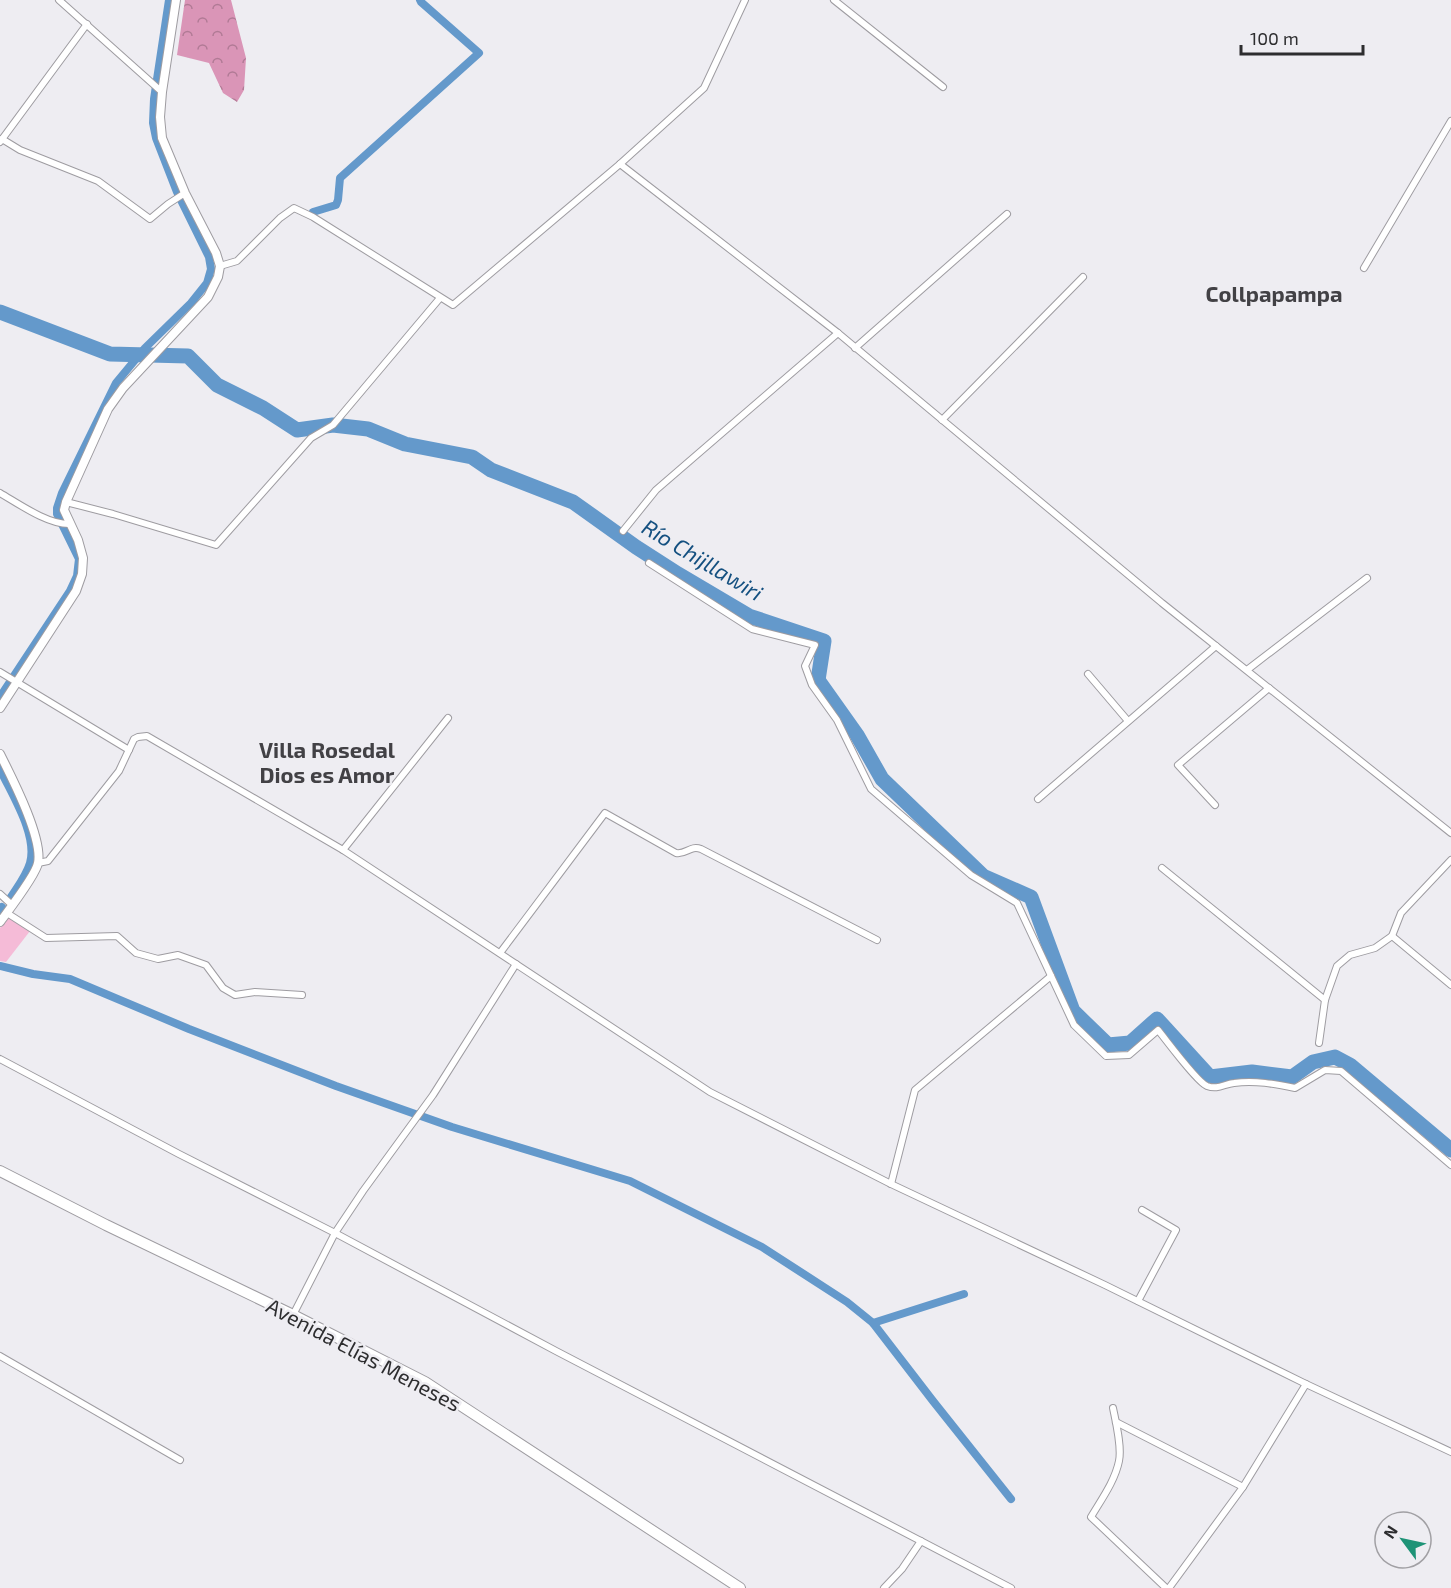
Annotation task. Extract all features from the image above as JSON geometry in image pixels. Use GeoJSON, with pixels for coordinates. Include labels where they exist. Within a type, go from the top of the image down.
{"type":"FeatureCollection","features":[{"type":"Feature","properties":{"kind":"main road","name":"Avenida Elías Meneses"},"geometry":{"type":"LineString","coordinates":[[0,1171],[424,1382],[740,1588]]}},
{"type":"Feature","properties":{"kind":"street"},"geometry":{"type":"LineString","coordinates":[[59,0],[160,90]]}},
{"type":"Feature","properties":{"kind":"street"},"geometry":{"type":"LineString","coordinates":[[0,708],[76,591],[82,574],[83,558],[78,540],[67,524],[64,510],[108,409],[123,388],[208,297],[218,277],[220,266],[216,253],[181,196],[162,138],[160,90],[176,0]]}},
{"type":"Feature","properties":{"kind":"street"},"geometry":{"type":"LineString","coordinates":[[834,0],[943,87]]}},
{"type":"Feature","properties":{"kind":"street"},"geometry":{"type":"LineString","coordinates":[[220,266],[237,261],[280,218],[294,208],[313,217],[453,305],[620,164],[704,88],[744,1]]}},
{"type":"Feature","properties":{"kind":"street"},"geometry":{"type":"LineString","coordinates":[[87,24],[1,140],[98,182],[150,219],[181,196]]}},
{"type":"Feature","properties":{"kind":"street"},"geometry":{"type":"LineString","coordinates":[[1364,268],[1451,121]]}},
{"type":"Feature","properties":{"kind":"street"},"geometry":{"type":"LineString","coordinates":[[620,164],[838,333],[1216,646],[1451,833]]}},
{"type":"Feature","properties":{"kind":"street"},"geometry":{"type":"LineString","coordinates":[[855,348],[1007,214]]}},
{"type":"Feature","properties":{"kind":"street"},"geometry":{"type":"LineString","coordinates":[[942,420],[1083,277]]}},
{"type":"Feature","properties":{"kind":"street"},"geometry":{"type":"LineString","coordinates":[[66,502],[216,546],[311,438],[333,425],[440,298]]}},
{"type":"Feature","properties":{"kind":"street"},"geometry":{"type":"LineString","coordinates":[[623,531],[656,490],[838,333]]}},
{"type":"Feature","properties":{"kind":"street"},"geometry":{"type":"LineString","coordinates":[[0,493],[33,512],[67,524]]}},
{"type":"Feature","properties":{"kind":"street"},"geometry":{"type":"LineString","coordinates":[[649,562],[752,630],[815,645],[805,666],[812,685],[837,720],[872,789],[971,875],[1017,903],[1074,1025],[1106,1056],[1129,1055],[1158,1030],[1205,1086],[1218,1088],[1232,1083],[1266,1082],[1294,1088],[1325,1070],[1341,1071],[1451,1165]]}},
{"type":"Feature","properties":{"kind":"street"},"geometry":{"type":"LineString","coordinates":[[1247,670],[1367,578]]}},
{"type":"Feature","properties":{"kind":"street"},"geometry":{"type":"LineString","coordinates":[[1038,799],[1216,646]]}},
{"type":"Feature","properties":{"kind":"street"},"geometry":{"type":"LineString","coordinates":[[3,674],[129,750]]}},
{"type":"Feature","properties":{"kind":"street"},"geometry":{"type":"LineString","coordinates":[[1088,674],[1128,722]]}},
{"type":"Feature","properties":{"kind":"street"},"geometry":{"type":"LineString","coordinates":[[1215,805],[1178,765],[1269,688]]}},
{"type":"Feature","properties":{"kind":"street"},"geometry":{"type":"LineString","coordinates":[[343,850],[448,718]]}},
{"type":"Feature","properties":{"kind":"street"},"geometry":{"type":"LineString","coordinates":[[38,863],[48,861],[119,771],[134,739],[147,736],[343,850],[710,1092],[891,1184],[1451,1452]]}},
{"type":"Feature","properties":{"kind":"street"},"geometry":{"type":"LineString","coordinates":[[0,754],[36,834],[38,863],[34,874],[0,922]]}},
{"type":"Feature","properties":{"kind":"street"},"geometry":{"type":"LineString","coordinates":[[500,953],[605,813],[676,853],[681,854],[692,847],[700,849],[877,940]]}},
{"type":"Feature","properties":{"kind":"street"},"geometry":{"type":"LineString","coordinates":[[1319,1043],[1325,1000],[1337,966],[1350,955],[1375,948],[1392,936],[1401,913],[1451,860]]}},
{"type":"Feature","properties":{"kind":"street"},"geometry":{"type":"LineString","coordinates":[[1162,868],[1325,1000]]}},
{"type":"Feature","properties":{"kind":"street"},"geometry":{"type":"LineString","coordinates":[[0,894],[10,909],[46,938],[117,936],[136,953],[158,959],[178,955],[206,965],[223,988],[235,995],[255,992],[302,995]]}},
{"type":"Feature","properties":{"kind":"street"},"geometry":{"type":"LineString","coordinates":[[1392,936],[1451,985]]}},
{"type":"Feature","properties":{"kind":"street"},"geometry":{"type":"LineString","coordinates":[[293,1315],[335,1233],[433,1095],[516,964]]}},
{"type":"Feature","properties":{"kind":"street"},"geometry":{"type":"LineString","coordinates":[[891,1184],[915,1090],[1052,976]]}},
{"type":"Feature","properties":{"kind":"street"},"geometry":{"type":"LineString","coordinates":[[0,1059],[1011,1588]]}},
{"type":"Feature","properties":{"kind":"street"},"geometry":{"type":"LineString","coordinates":[[1138,1302],[1176,1230],[1142,1210]]}},
{"type":"Feature","properties":{"kind":"street"},"geometry":{"type":"LineString","coordinates":[[0,1356],[180,1460]]}},
{"type":"Feature","properties":{"kind":"street"},"geometry":{"type":"LineString","coordinates":[[1113,1408],[1120,1458],[1116,1473],[1091,1517],[1168,1588],[1243,1487],[1306,1384]]}},
{"type":"Feature","properties":{"kind":"street"},"geometry":{"type":"LineString","coordinates":[[1116,1422],[1243,1487]]}},
{"type":"Feature","properties":{"kind":"street"},"geometry":{"type":"LineString","coordinates":[[884,1588],[902,1569],[921,1541]]}},
{"type":"Feature","properties":{"kind":"green space"},"geometry":{"type":"Polygon","coordinates":[[[185,0],[231,0],[246,58],[244,90],[237,102],[223,93],[209,63],[177,55],[185,0]]]}},
{"type":"Feature","properties":{"kind":"shaded area"},"geometry":{"type":"Polygon","coordinates":[[[8,917],[30,931],[6,962],[0,961],[0,928],[8,917]]]}},
{"type":"Feature","properties":{"kind":"waterway","name":"Río Chijllawiri"},"geometry":{"type":"LineString","coordinates":[[0,697],[70,591],[77,576],[79,559],[57,514],[57,508],[62,493],[116,383],[145,348],[191,303],[207,283],[211,269],[209,257],[177,192],[156,138],[153,123],[154,99],[169,0]]}},
{"type":"Feature","properties":{"kind":"waterway"},"geometry":{"type":"LineString","coordinates":[[313,212],[336,205],[340,178],[479,53],[420,0]]}},
{"type":"Feature","properties":{"kind":"waterway","name":"Río Chijllawiri"},"geometry":{"type":"LineString","coordinates":[[0,312],[110,354],[188,356],[217,385],[263,408],[297,430],[333,425],[368,429],[405,444],[472,457],[491,470],[573,502],[636,547],[749,616],[824,641],[818,680],[857,735],[882,779],[983,876],[1031,897],[1073,1011],[1108,1045],[1130,1043],[1157,1019],[1210,1077],[1252,1072],[1292,1077],[1313,1062],[1335,1057],[1350,1065],[1451,1150]]}},
{"type":"Feature","properties":{"kind":"waterway"},"geometry":{"type":"LineString","coordinates":[[0,769],[22,815],[32,852],[22,881],[11,897]]}},
{"type":"Feature","properties":{"kind":"waterway"},"geometry":{"type":"LineString","coordinates":[[0,966],[33,974],[70,979],[189,1029],[336,1086],[452,1127],[630,1181],[762,1247],[847,1302],[873,1323],[1011,1499]]}},
{"type":"Feature","properties":{"kind":"waterway"},"geometry":{"type":"LineString","coordinates":[[873,1323],[964,1294]]}},
{"type":"Feature","properties":{"kind":"district","name":"Collpapampa"},"geometry":{"type":"Point","coordinates":[1274,293]}},
{"type":"Feature","properties":{"kind":"district","name":"Villa Rosedal Dios es Amor"},"geometry":{"type":"Point","coordinates":[327,762]}}]}
